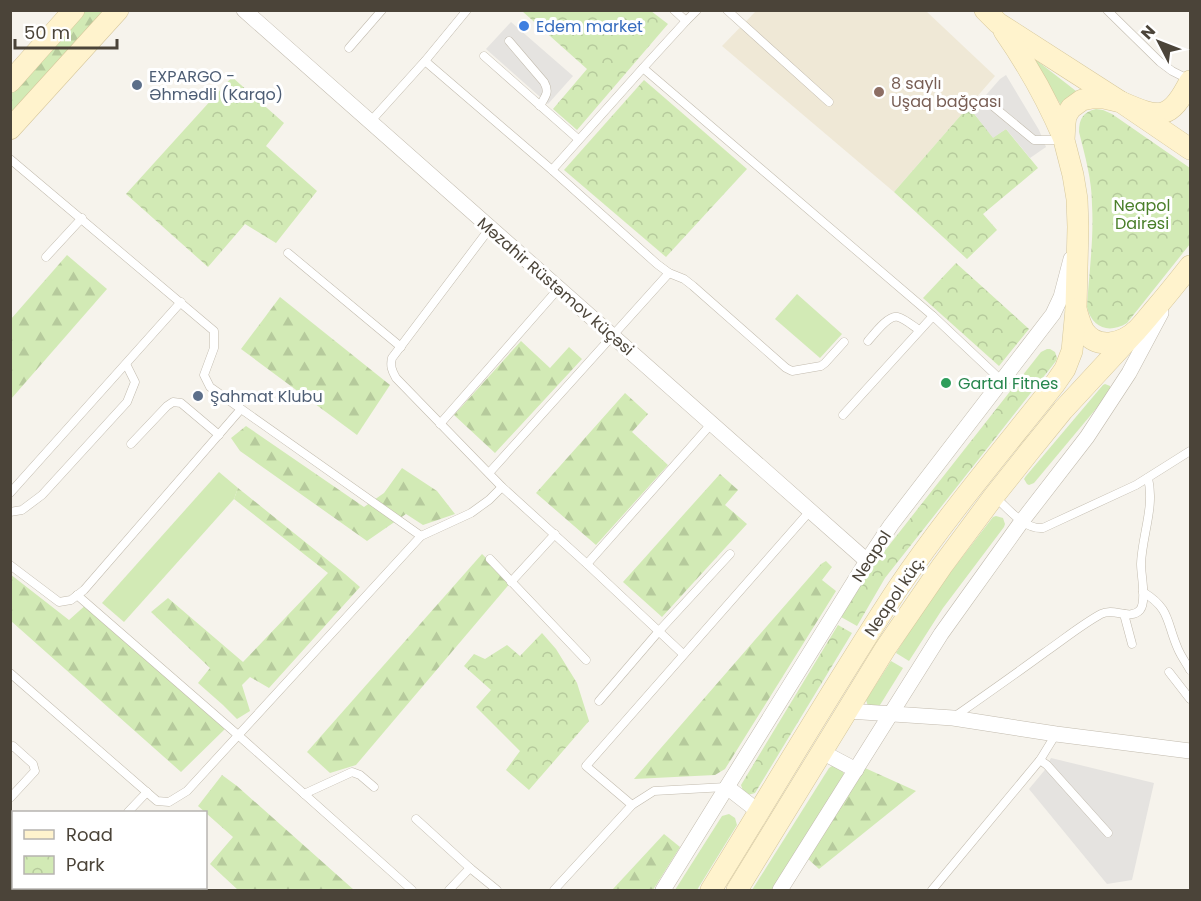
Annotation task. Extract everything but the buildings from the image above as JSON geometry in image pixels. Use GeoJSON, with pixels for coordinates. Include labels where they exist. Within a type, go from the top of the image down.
{"type":"FeatureCollection","features":[{"type":"Feature","properties":{"kind":"main road"},"geometry":{"type":"LineString","coordinates":[[10,82],[74,10]]}},
{"type":"Feature","properties":{"kind":"main road"},"geometry":{"type":"LineString","coordinates":[[10,129],[117,10]]}},
{"type":"Feature","properties":{"kind":"main road"},"geometry":{"type":"LineString","coordinates":[[992,17],[1191,149]]}},
{"type":"Feature","properties":{"kind":"main road","name":"Neapol küç."},"geometry":{"type":"LineString","coordinates":[[711,891],[899,587],[964,498],[1054,385],[1065,369],[1071,351],[1076,309],[1078,227],[1073,175],[1064,140],[1041,88],[1026,63],[992,17]]}},
{"type":"Feature","properties":{"kind":"main road"},"geometry":{"type":"LineString","coordinates":[[1064,140],[1066,116],[1071,108],[1082,100],[1104,98],[1149,113],[1160,114],[1171,110],[1191,81]]}},
{"type":"Feature","properties":{"kind":"main road","name":"Neapol küç."},"geometry":{"type":"LineString","coordinates":[[737,891],[917,600],[994,496],[1063,410],[1136,331],[1184,273]]}},
{"type":"Feature","properties":{"kind":"main road"},"geometry":{"type":"LineString","coordinates":[[1076,309],[1084,331],[1098,343],[1108,344],[1120,341],[1136,331]]}},
{"type":"Feature","properties":{"kind":"street","name":"Məzahir Rüstəmov küçəsi"},"geometry":{"type":"LineString","coordinates":[[244,10],[867,561]]}},
{"type":"Feature","properties":{"kind":"street","name":"Neapol"},"geometry":{"type":"LineString","coordinates":[[663,891],[891,525],[1053,314],[1068,275],[1078,227]]}},
{"type":"Feature","properties":{"kind":"street"},"geometry":{"type":"LineString","coordinates":[[780,891],[941,634],[1022,521],[1087,437],[1129,373],[1184,273]]}},
{"type":"Feature","properties":{"kind":"street"},"geometry":{"type":"LineString","coordinates":[[848,711],[953,718],[1191,751]]}},
{"type":"Feature","properties":{"kind":"street"},"geometry":{"type":"LineString","coordinates":[[822,752],[856,770]]}},
{"type":"Feature","properties":{"kind":"street"},"geometry":{"type":"LineString","coordinates":[[727,786],[759,812]]}},
{"type":"Feature","properties":{"kind":"lane"},"geometry":{"type":"LineString","coordinates":[[370,122],[467,10]]}},
{"type":"Feature","properties":{"kind":"lane"},"geometry":{"type":"LineString","coordinates":[[674,10],[686,21]]}},
{"type":"Feature","properties":{"kind":"lane"},"geometry":{"type":"LineString","coordinates":[[552,170],[697,10]]}},
{"type":"Feature","properties":{"kind":"lane"},"geometry":{"type":"LineString","coordinates":[[727,10],[829,102]]}},
{"type":"Feature","properties":{"kind":"lane"},"geometry":{"type":"LineString","coordinates":[[1107,10],[1160,62],[1191,81]]}},
{"type":"Feature","properties":{"kind":"lane"},"geometry":{"type":"LineString","coordinates":[[349,48],[379,11]]}},
{"type":"Feature","properties":{"kind":"lane"},"geometry":{"type":"LineString","coordinates":[[509,41],[548,88],[540,106]]}},
{"type":"Feature","properties":{"kind":"lane"},"geometry":{"type":"LineString","coordinates":[[484,56],[578,139]]}},
{"type":"Feature","properties":{"kind":"lane"},"geometry":{"type":"LineString","coordinates":[[426,60],[657,264],[693,286],[786,368],[792,371],[821,366],[844,342]]}},
{"type":"Feature","properties":{"kind":"lane"},"geometry":{"type":"LineString","coordinates":[[643,68],[933,316],[1001,380]]}},
{"type":"Feature","properties":{"kind":"lane"},"geometry":{"type":"LineString","coordinates":[[994,107],[1034,140],[1064,140]]}},
{"type":"Feature","properties":{"kind":"lane"},"geometry":{"type":"LineString","coordinates":[[10,159],[214,331],[214,348],[204,375],[210,387],[421,536]]}},
{"type":"Feature","properties":{"kind":"lane"},"geometry":{"type":"LineString","coordinates":[[46,257],[82,218]]}},
{"type":"Feature","properties":{"kind":"lane"},"geometry":{"type":"LineString","coordinates":[[490,228],[392,358],[390,364],[392,371],[396,378],[502,487],[683,654]]}},
{"type":"Feature","properties":{"kind":"lane"},"geometry":{"type":"LineString","coordinates":[[288,253],[401,347]]}},
{"type":"Feature","properties":{"kind":"lane"},"geometry":{"type":"LineString","coordinates":[[489,473],[669,273]]}},
{"type":"Feature","properties":{"kind":"lane"},"geometry":{"type":"LineString","coordinates":[[440,424],[559,288]]}},
{"type":"Feature","properties":{"kind":"lane"},"geometry":{"type":"LineString","coordinates":[[10,493],[181,302]]}},
{"type":"Feature","properties":{"kind":"lane"},"geometry":{"type":"LineString","coordinates":[[843,415],[933,316]]}},
{"type":"Feature","properties":{"kind":"lane"},"geometry":{"type":"LineString","coordinates":[[868,341],[887,320],[893,317],[898,317],[920,330]]}},
{"type":"Feature","properties":{"kind":"lane"},"geometry":{"type":"LineString","coordinates":[[10,512],[22,510],[42,495],[127,402],[135,382],[126,364]]}},
{"type":"Feature","properties":{"kind":"lane"},"geometry":{"type":"LineString","coordinates":[[131,444],[167,405],[173,402],[181,403],[219,435]]}},
{"type":"Feature","properties":{"kind":"lane"},"geometry":{"type":"LineString","coordinates":[[10,566],[59,602],[71,600],[84,590],[242,409]]}},
{"type":"Feature","properties":{"kind":"lane"},"geometry":{"type":"LineString","coordinates":[[588,564],[712,423]]}},
{"type":"Feature","properties":{"kind":"lane"},"geometry":{"type":"LineString","coordinates":[[994,496],[1022,521],[1036,529],[1043,528],[1136,485],[1191,451]]}},
{"type":"Feature","properties":{"kind":"lane"},"geometry":{"type":"LineString","coordinates":[[953,718],[1103,613],[1112,611],[1129,615],[1139,611],[1142,606],[1143,592],[1141,565],[1143,544],[1150,502],[1148,478]]}},
{"type":"Feature","properties":{"kind":"lane"},"geometry":{"type":"LineString","coordinates":[[10,673],[157,801],[169,802],[187,792],[421,536],[471,513],[502,487]]}},
{"type":"Feature","properties":{"kind":"lane"},"geometry":{"type":"LineString","coordinates":[[632,805],[586,766],[810,511]]}},
{"type":"Feature","properties":{"kind":"lane"},"geometry":{"type":"LineString","coordinates":[[512,582],[555,534]]}},
{"type":"Feature","properties":{"kind":"lane"},"geometry":{"type":"LineString","coordinates":[[599,701],[730,554]]}},
{"type":"Feature","properties":{"kind":"lane"},"geometry":{"type":"LineString","coordinates":[[490,559],[586,660]]}},
{"type":"Feature","properties":{"kind":"lane"},"geometry":{"type":"LineString","coordinates":[[1143,592],[1163,608],[1178,648],[1191,670]]}},
{"type":"Feature","properties":{"kind":"lane"},"geometry":{"type":"LineString","coordinates":[[77,595],[412,891]]}},
{"type":"Feature","properties":{"kind":"lane"},"geometry":{"type":"LineString","coordinates":[[1124,614],[1132,644]]}},
{"type":"Feature","properties":{"kind":"lane"},"geometry":{"type":"LineString","coordinates":[[1169,672],[1191,699]]}},
{"type":"Feature","properties":{"kind":"lane"},"geometry":{"type":"LineString","coordinates":[[932,891],[1040,760],[1056,734]]}},
{"type":"Feature","properties":{"kind":"lane"},"geometry":{"type":"LineString","coordinates":[[10,748],[13,746],[33,764],[35,771],[10,798]]}},
{"type":"Feature","properties":{"kind":"lane"},"geometry":{"type":"LineString","coordinates":[[1040,760],[1108,833]]}},
{"type":"Feature","properties":{"kind":"lane"},"geometry":{"type":"LineString","coordinates":[[303,794],[352,772],[360,775],[374,787]]}},
{"type":"Feature","properties":{"kind":"lane"},"geometry":{"type":"LineString","coordinates":[[554,891],[632,805],[654,792],[727,786]]}},
{"type":"Feature","properties":{"kind":"lane"},"geometry":{"type":"LineString","coordinates":[[130,811],[147,792]]}},
{"type":"Feature","properties":{"kind":"lane"},"geometry":{"type":"LineString","coordinates":[[416,819],[497,891]]}},
{"type":"Feature","properties":{"kind":"lane"},"geometry":{"type":"LineString","coordinates":[[449,891],[470,868]]}},
{"type":"Feature","properties":{"kind":"shaded area","name":"8 saylı Uşaq bağçası"},"geometry":{"type":"Polygon","coordinates":[[[756,11],[926,11],[995,76],[894,192],[722,46],[756,11]]]}},
{"type":"Feature","properties":{"kind":"shaded area"},"geometry":{"type":"Polygon","coordinates":[[[511,22],[573,76],[548,104],[486,49],[511,22]]]}},
{"type":"Feature","properties":{"kind":"shaded area"},"geometry":{"type":"Polygon","coordinates":[[[1006,75],[1039,130],[1046,147],[1030,158],[1006,129],[993,138],[972,111],[1006,75]]]}},
{"type":"Feature","properties":{"kind":"shaded area"},"geometry":{"type":"Polygon","coordinates":[[[1051,758],[1154,783],[1132,880],[1107,884],[1029,789],[1044,771],[1051,758]]]}},
{"type":"Feature","properties":{"kind":"green space"},"geometry":{"type":"Polygon","coordinates":[[[83,11],[105,11],[11,117],[11,92],[83,11]]]}},
{"type":"Feature","properties":{"kind":"green space"},"geometry":{"type":"Polygon","coordinates":[[[522,11],[651,11],[668,24],[577,130],[553,109],[587,69],[522,11]]]}},
{"type":"Feature","properties":{"kind":"green space"},"geometry":{"type":"Polygon","coordinates":[[[1027,53],[1076,91],[1061,105],[1027,53]]]}},
{"type":"Feature","properties":{"kind":"green space"},"geometry":{"type":"Polygon","coordinates":[[[232,77],[284,123],[266,146],[317,191],[276,243],[245,224],[208,267],[126,194],[232,77]]]}},
{"type":"Feature","properties":{"kind":"green space"},"geometry":{"type":"Polygon","coordinates":[[[644,80],[747,169],[666,257],[564,170],[644,80]]]}},
{"type":"Feature","properties":{"kind":"green space"},"geometry":{"type":"Polygon","coordinates":[[[968,107],[993,137],[1006,129],[1038,168],[983,214],[997,230],[967,259],[894,192],[968,107]]]}},
{"type":"Feature","properties":{"kind":"green space","name":"Neapol Dairəsi"},"geometry":{"type":"Polygon","coordinates":[[[1096,109],[1112,114],[1190,168],[1190,244],[1127,323],[1114,328],[1097,324],[1089,314],[1087,307],[1092,243],[1092,196],[1079,127],[1085,114],[1096,109]]]}},
{"type":"Feature","properties":{"kind":"green space"},"geometry":{"type":"Polygon","coordinates":[[[67,255],[107,289],[11,399],[11,319],[67,255]]]}},
{"type":"Feature","properties":{"kind":"green space"},"geometry":{"type":"Polygon","coordinates":[[[956,263],[1029,329],[999,366],[923,298],[956,263]]]}},
{"type":"Feature","properties":{"kind":"green space"},"geometry":{"type":"Polygon","coordinates":[[[797,294],[842,334],[820,358],[775,319],[797,294]]]}},
{"type":"Feature","properties":{"kind":"green space"},"geometry":{"type":"Polygon","coordinates":[[[280,297],[390,385],[357,435],[241,349],[280,297]]]}},
{"type":"Feature","properties":{"kind":"green space"},"geometry":{"type":"Polygon","coordinates":[[[521,341],[550,368],[569,347],[582,359],[495,453],[454,415],[521,341]]]}},
{"type":"Feature","properties":{"kind":"green space"},"geometry":{"type":"Polygon","coordinates":[[[1047,349],[1055,352],[1056,361],[885,578],[857,626],[841,617],[872,567],[1041,352],[1047,349]]]}},
{"type":"Feature","properties":{"kind":"green space"},"geometry":{"type":"Polygon","coordinates":[[[1105,384],[1110,386],[1110,392],[1034,483],[1027,484],[1024,479],[1026,476],[1105,384]]]}},
{"type":"Feature","properties":{"kind":"green space"},"geometry":{"type":"Polygon","coordinates":[[[625,393],[648,414],[632,432],[668,465],[596,545],[536,493],[625,393]]]}},
{"type":"Feature","properties":{"kind":"green space"},"geometry":{"type":"Polygon","coordinates":[[[246,426],[364,507],[384,493],[402,468],[437,491],[455,514],[423,525],[406,514],[367,541],[240,451],[231,438],[246,426]]]}},
{"type":"Feature","properties":{"kind":"green space"},"geometry":{"type":"Polygon","coordinates":[[[219,472],[238,488],[234,499],[124,622],[102,603],[219,472]]]}},
{"type":"Feature","properties":{"kind":"green space"},"geometry":{"type":"Polygon","coordinates":[[[720,474],[738,490],[725,505],[747,524],[662,617],[623,582],[720,474]]]}},
{"type":"Feature","properties":{"kind":"green space"},"geometry":{"type":"Polygon","coordinates":[[[238,488],[360,587],[269,688],[250,677],[242,685],[250,711],[237,719],[198,683],[210,668],[151,612],[168,598],[243,662],[328,573],[234,499],[238,488]]]}},
{"type":"Feature","properties":{"kind":"green space"},"geometry":{"type":"Polygon","coordinates":[[[996,516],[1003,518],[1004,527],[943,608],[909,661],[896,653],[930,599],[996,516]]]}},
{"type":"Feature","properties":{"kind":"green space"},"geometry":{"type":"Polygon","coordinates":[[[482,554],[511,582],[356,765],[330,773],[307,752],[482,554]]]}},
{"type":"Feature","properties":{"kind":"green space"},"geometry":{"type":"Polygon","coordinates":[[[826,561],[832,567],[822,580],[836,591],[725,769],[715,775],[634,779],[821,564],[826,561]]]}},
{"type":"Feature","properties":{"kind":"green space"},"geometry":{"type":"Polygon","coordinates":[[[10,574],[69,620],[88,603],[227,727],[181,772],[11,621],[10,574]]]}},
{"type":"Feature","properties":{"kind":"green space"},"geometry":{"type":"Polygon","coordinates":[[[838,625],[852,633],[755,793],[748,795],[743,791],[741,785],[838,625]]]}},
{"type":"Feature","properties":{"kind":"green space"},"geometry":{"type":"Polygon","coordinates":[[[542,633],[556,649],[577,683],[589,721],[529,790],[506,770],[520,751],[476,707],[491,690],[464,666],[474,654],[485,659],[507,645],[520,656],[542,633]]]}},
{"type":"Feature","properties":{"kind":"green space"},"geometry":{"type":"Polygon","coordinates":[[[891,661],[903,668],[878,708],[868,706],[866,700],[891,661]]]}},
{"type":"Feature","properties":{"kind":"green space"},"geometry":{"type":"Polygon","coordinates":[[[832,766],[840,768],[844,774],[773,890],[752,890],[829,768],[832,766]]]}},
{"type":"Feature","properties":{"kind":"green space"},"geometry":{"type":"Polygon","coordinates":[[[865,768],[916,791],[819,869],[808,859],[865,768]]]}},
{"type":"Feature","properties":{"kind":"green space"},"geometry":{"type":"Polygon","coordinates":[[[222,775],[354,890],[238,890],[210,864],[233,837],[207,814],[207,811],[198,806],[222,775]]]}},
{"type":"Feature","properties":{"kind":"green space"},"geometry":{"type":"Polygon","coordinates":[[[729,814],[735,818],[737,825],[697,890],[675,890],[722,816],[729,814]]]}},
{"type":"Feature","properties":{"kind":"green space"},"geometry":{"type":"Polygon","coordinates":[[[664,834],[680,847],[653,890],[612,890],[664,834]]]}},
{"type":"Feature","properties":{"kind":"place","name":"Edem market"},"geometry":{"type":"Point","coordinates":[524,26]}},
{"type":"Feature","properties":{"kind":"place","name":"EXPARGO - Əhmədli (Karqo)"},"geometry":{"type":"Point","coordinates":[137,85]}},
{"type":"Feature","properties":{"kind":"place","name":"8 saylı Uşaq bağçası"},"geometry":{"type":"Point","coordinates":[879,92]}},
{"type":"Feature","properties":{"kind":"place","name":"Gartal Fitnes"},"geometry":{"type":"Point","coordinates":[946,383]}},
{"type":"Feature","properties":{"kind":"place","name":"Şahmat Klubu"},"geometry":{"type":"Point","coordinates":[198,396]}}]}
